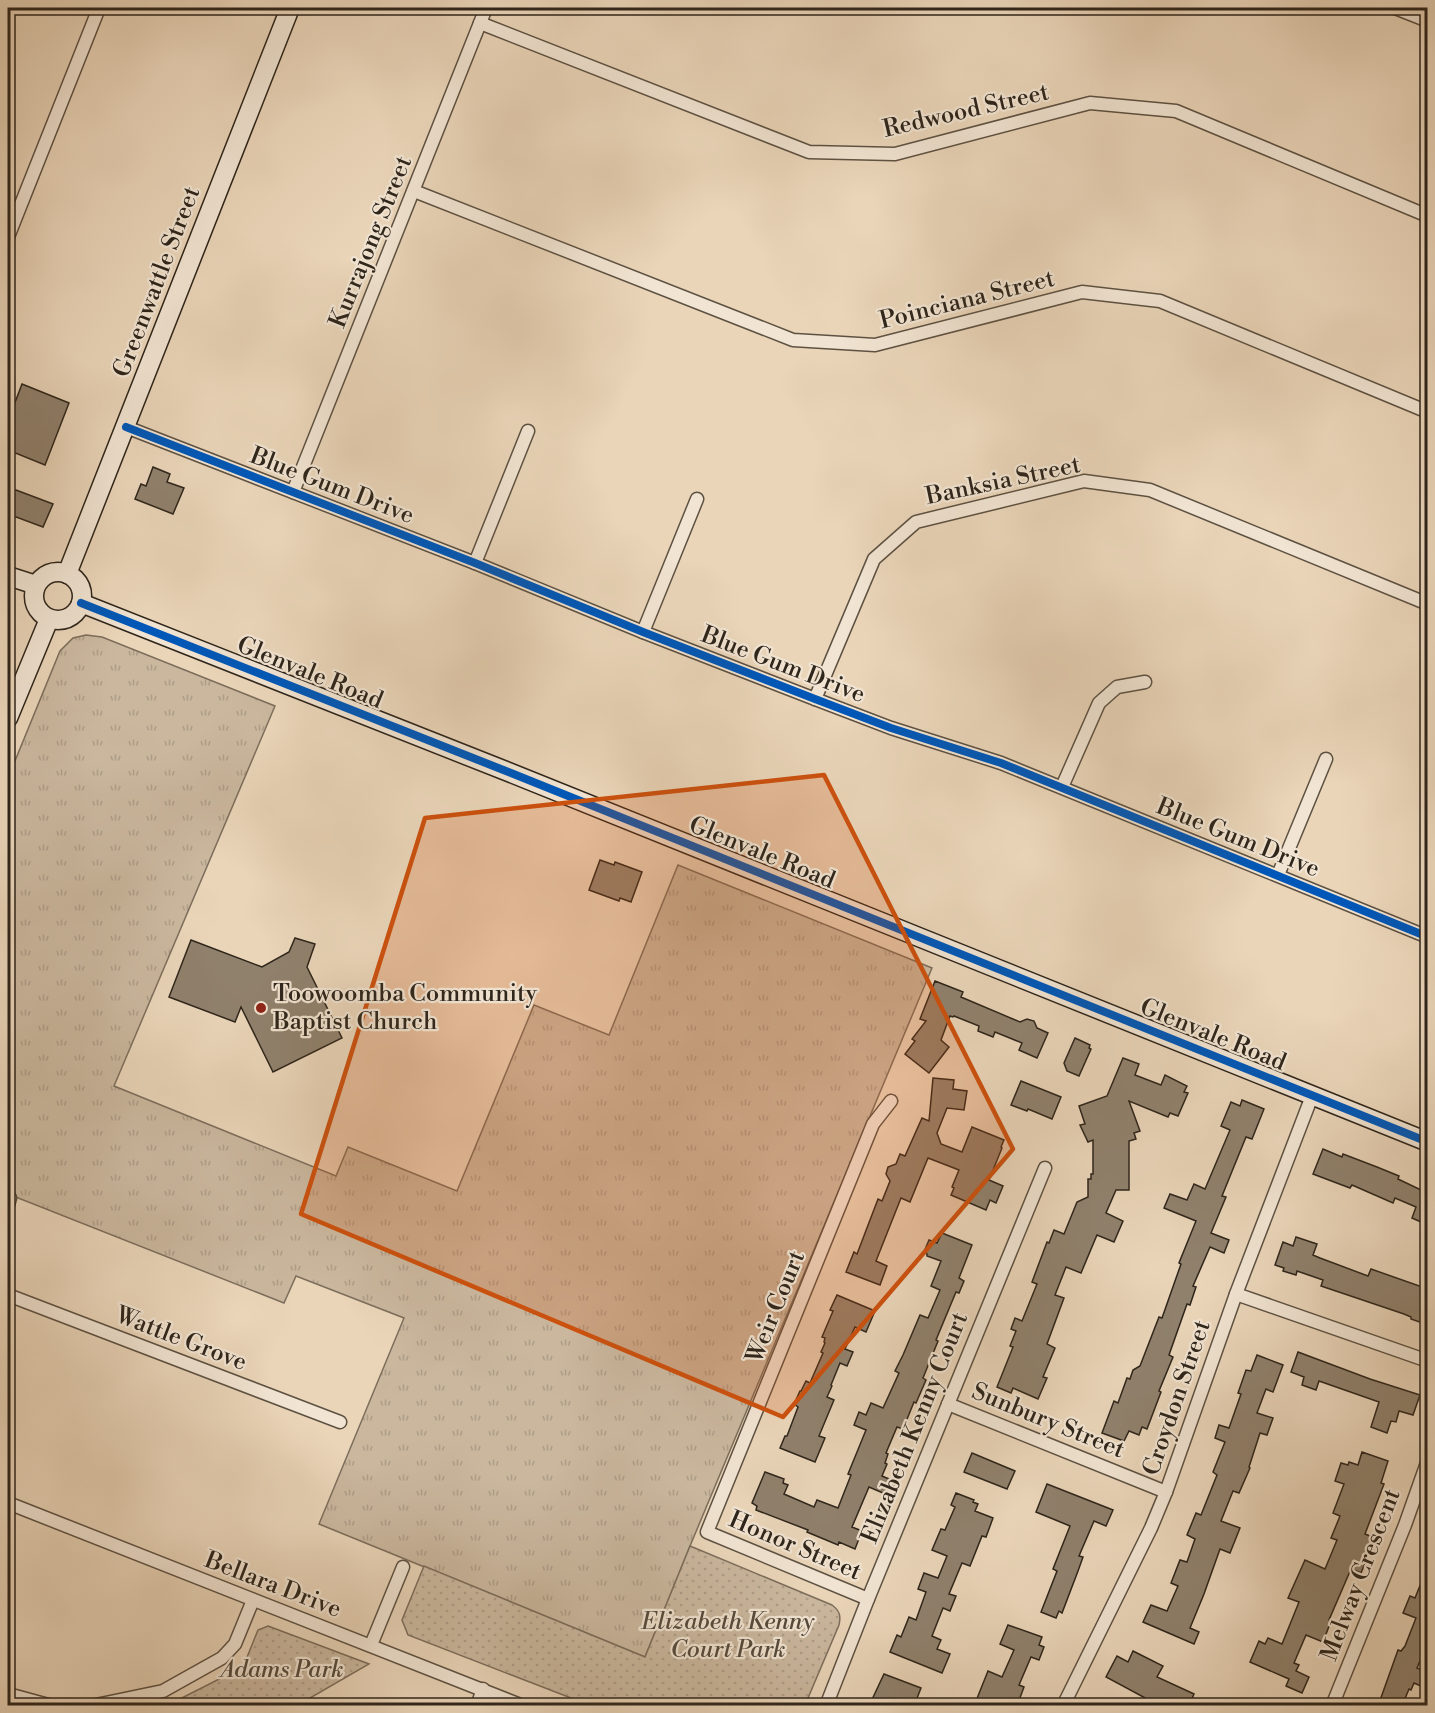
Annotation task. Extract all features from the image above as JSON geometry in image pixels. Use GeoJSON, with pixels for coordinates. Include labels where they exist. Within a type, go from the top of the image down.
{"type":"FeatureCollection","features":[{"type":"Feature","properties":{"kind":"street"},"geometry":{"type":"LineString","coordinates":[[8,237],[99,8]]}},
{"type":"Feature","properties":{"kind":"street","name":"Greenwattle Street"},"geometry":{"type":"LineString","coordinates":[[67,574],[290,8]]}},
{"type":"Feature","properties":{"kind":"street","name":"Kurrajong Street"},"geometry":{"type":"LineString","coordinates":[[293,492],[486,8]]}},
{"type":"Feature","properties":{"kind":"street"},"geometry":{"type":"LineString","coordinates":[[1395,8],[1428,21]]}},
{"type":"Feature","properties":{"kind":"street","name":"Redwood Street"},"geometry":{"type":"LineString","coordinates":[[480,23],[809,152],[894,154],[1090,104],[1176,111],[1428,216]]}},
{"type":"Feature","properties":{"kind":"street","name":"Poinciana Street"},"geometry":{"type":"LineString","coordinates":[[414,191],[792,340],[875,345],[1082,292],[1160,301],[1428,411]]}},
{"type":"Feature","properties":{"kind":"street","name":"Blue Gum Drive"},"geometry":{"type":"LineString","coordinates":[[126,427],[815,699],[891,728],[1001,763],[1428,937]]}},
{"type":"Feature","properties":{"kind":"street"},"geometry":{"type":"LineString","coordinates":[[475,563],[528,430]]}},
{"type":"Feature","properties":{"kind":"street","name":"Banksia Street"},"geometry":{"type":"LineString","coordinates":[[815,699],[874,560],[916,522],[1084,481],[1150,490],[1428,604]]}},
{"type":"Feature","properties":{"kind":"street"},"geometry":{"type":"LineString","coordinates":[[643,632],[697,499]]}},
{"type":"Feature","properties":{"kind":"street"},"geometry":{"type":"LineString","coordinates":[[58,572],[67,574],[80,586],[81,603],[77,611],[70,617],[57,621],[41,614],[34,603],[36,585],[49,574],[58,572]]}},
{"type":"Feature","properties":{"kind":"street"},"geometry":{"type":"LineString","coordinates":[[8,576],[36,585]]}},
{"type":"Feature","properties":{"kind":"street","name":"Glenvale Road"},"geometry":{"type":"LineString","coordinates":[[81,603],[1428,1142]]}},
{"type":"Feature","properties":{"kind":"street"},"geometry":{"type":"LineString","coordinates":[[8,718],[49,619]]}},
{"type":"Feature","properties":{"kind":"street"},"geometry":{"type":"LineString","coordinates":[[1062,787],[1099,703],[1117,687],[1144,682]]}},
{"type":"Feature","properties":{"kind":"street"},"geometry":{"type":"LineString","coordinates":[[1278,875],[1326,759]]}},
{"type":"Feature","properties":{"kind":"street","name":"Croydon Street"},"geometry":{"type":"LineString","coordinates":[[1068,1704],[1166,1492],[1236,1294],[1312,1096]]}},
{"type":"Feature","properties":{"kind":"street","name":"Weir Court"},"geometry":{"type":"LineString","coordinates":[[707,1532],[873,1124],[891,1101]]}},
{"type":"Feature","properties":{"kind":"street","name":"Elizabeth Kenny Court"},"geometry":{"type":"LineString","coordinates":[[826,1706],[867,1599],[1045,1168]]}},
{"type":"Feature","properties":{"kind":"street"},"geometry":{"type":"LineString","coordinates":[[1236,1294],[1428,1361]]}},
{"type":"Feature","properties":{"kind":"street","name":"Wattle Grove"},"geometry":{"type":"LineString","coordinates":[[8,1295],[340,1422]]}},
{"type":"Feature","properties":{"kind":"street","name":"Sunbury Street"},"geometry":{"type":"LineString","coordinates":[[948,1404],[1166,1492]]}},
{"type":"Feature","properties":{"kind":"street","name":"Melway Crescent"},"geometry":{"type":"LineString","coordinates":[[1332,1706],[1406,1525],[1428,1460]]}},
{"type":"Feature","properties":{"kind":"street","name":"Bellara Drive"},"geometry":{"type":"LineString","coordinates":[[8,1503],[523,1706]]}},
{"type":"Feature","properties":{"kind":"street","name":"Honor Street"},"geometry":{"type":"LineString","coordinates":[[707,1532],[867,1599]]}},
{"type":"Feature","properties":{"kind":"street"},"geometry":{"type":"LineString","coordinates":[[371,1645],[403,1567]]}},
{"type":"Feature","properties":{"kind":"street"},"geometry":{"type":"LineString","coordinates":[[91,1706],[163,1691],[222,1658],[235,1644],[253,1600]]}},
{"type":"Feature","properties":{"kind":"street"},"geometry":{"type":"LineString","coordinates":[[477,1706],[483,1689]]}},
{"type":"Feature","properties":{"kind":"street"},"geometry":{"type":"LineString","coordinates":[[8,1694],[52,1706]]}},
{"type":"Feature","properties":{"kind":"highlighted area"},"geometry":{"type":"Polygon","coordinates":[[[824,775],[1013,1149],[783,1417],[301,1214],[425,818],[824,775]]]}},
{"type":"Feature","properties":{"kind":"green space"},"geometry":{"type":"Polygon","coordinates":[[[86,635],[102,637],[275,706],[114,1086],[336,1176],[348,1147],[457,1191],[534,1005],[609,1035],[678,865],[932,968],[645,1657],[319,1524],[404,1318],[296,1276],[284,1303],[8,1194],[8,778],[60,651],[73,638],[86,635]]]}},
{"type":"Feature","properties":{"kind":"green space","name":"Elizabeth Kenny Court Park"},"geometry":{"type":"Polygon","coordinates":[[[690,1546],[837,1609],[840,1616],[839,1625],[805,1705],[589,1705],[408,1635],[402,1620],[424,1566],[645,1657],[690,1546]]]}},
{"type":"Feature","properties":{"kind":"green space","name":"Adams Park"},"geometry":{"type":"Polygon","coordinates":[[[268,1626],[369,1664],[298,1705],[161,1705],[172,1703],[243,1667],[258,1630],[268,1626]]]}},
{"type":"Feature","properties":{"kind":"building"},"geometry":{"type":"Polygon","coordinates":[[[22,384],[69,403],[45,465],[8,450],[8,421],[22,384]]]}},
{"type":"Feature","properties":{"kind":"building"},"geometry":{"type":"Polygon","coordinates":[[[153,467],[170,474],[167,482],[184,488],[173,514],[135,499],[141,484],[146,486],[153,467]]]}},
{"type":"Feature","properties":{"kind":"building"},"geometry":{"type":"Polygon","coordinates":[[[8,487],[53,504],[43,527],[8,514],[8,487]]]}},
{"type":"Feature","properties":{"kind":"building"},"geometry":{"type":"Polygon","coordinates":[[[600,860],[614,865],[615,862],[642,872],[631,902],[620,898],[619,901],[589,890],[600,860]]]}},
{"type":"Feature","properties":{"kind":"building","name":"Toowoomba Community Baptist Church"},"geometry":{"type":"Polygon","coordinates":[[[295,938],[315,944],[307,967],[342,1038],[273,1072],[241,1007],[235,1022],[169,997],[191,940],[262,967],[289,952],[295,938]]]}},
{"type":"Feature","properties":{"kind":"building"},"geometry":{"type":"Polygon","coordinates":[[[935,981],[963,992],[961,997],[1020,1022],[1027,1019],[1034,1021],[1037,1028],[1048,1033],[1037,1058],[1019,1050],[1022,1043],[995,1032],[993,1037],[978,1031],[979,1026],[950,1016],[941,1040],[949,1047],[929,1073],[905,1054],[915,1041],[912,1039],[926,1021],[920,1019],[935,981]]]}},
{"type":"Feature","properties":{"kind":"building"},"geometry":{"type":"Polygon","coordinates":[[[1075,1038],[1090,1045],[1091,1049],[1079,1076],[1067,1071],[1064,1063],[1075,1038]]]}},
{"type":"Feature","properties":{"kind":"building"},"geometry":{"type":"Polygon","coordinates":[[[1123,1058],[1139,1064],[1135,1075],[1161,1085],[1165,1075],[1187,1086],[1184,1092],[1188,1093],[1178,1116],[1170,1113],[1168,1117],[1129,1101],[1140,1131],[1134,1133],[1136,1139],[1129,1141],[1129,1190],[1116,1190],[1106,1213],[1123,1221],[1114,1242],[1097,1235],[1081,1273],[1066,1267],[1055,1295],[1064,1298],[1047,1344],[1055,1348],[1043,1377],[1047,1378],[1038,1399],[1013,1388],[1011,1393],[997,1387],[1013,1347],[1010,1346],[1016,1331],[1011,1329],[1015,1318],[1022,1321],[1037,1284],[1032,1282],[1054,1230],[1064,1234],[1077,1202],[1088,1197],[1088,1179],[1091,1179],[1091,1174],[1093,1174],[1093,1140],[1088,1142],[1080,1125],[1085,1124],[1079,1106],[1107,1096],[1123,1058]]]}},
{"type":"Feature","properties":{"kind":"building"},"geometry":{"type":"Polygon","coordinates":[[[933,1078],[954,1080],[953,1089],[967,1091],[964,1110],[947,1108],[937,1133],[941,1144],[962,1152],[972,1127],[1004,1140],[989,1180],[1003,1186],[996,1203],[990,1200],[986,1210],[951,1195],[959,1170],[928,1158],[910,1202],[901,1198],[876,1261],[887,1266],[880,1285],[846,1272],[854,1252],[857,1254],[878,1199],[882,1201],[890,1181],[886,1174],[888,1167],[896,1164],[900,1154],[905,1156],[922,1118],[929,1121],[933,1078]]]}},
{"type":"Feature","properties":{"kind":"building"},"geometry":{"type":"Polygon","coordinates":[[[1021,1081],[1061,1097],[1052,1119],[1011,1105],[1021,1081]]]}},
{"type":"Feature","properties":{"kind":"building"},"geometry":{"type":"Polygon","coordinates":[[[1242,1100],[1264,1109],[1252,1139],[1246,1137],[1222,1196],[1226,1197],[1211,1233],[1229,1240],[1224,1253],[1210,1247],[1193,1286],[1196,1287],[1190,1305],[1187,1304],[1169,1355],[1173,1357],[1147,1429],[1142,1427],[1139,1435],[1129,1431],[1124,1441],[1102,1433],[1114,1401],[1118,1403],[1127,1378],[1130,1379],[1133,1370],[1140,1366],[1159,1317],[1162,1318],[1181,1264],[1179,1263],[1196,1221],[1164,1208],[1170,1194],[1187,1200],[1194,1184],[1205,1189],[1230,1130],[1221,1126],[1231,1102],[1240,1106],[1242,1100]]]}},
{"type":"Feature","properties":{"kind":"building"},"geometry":{"type":"Polygon","coordinates":[[[1323,1149],[1342,1157],[1343,1154],[1399,1176],[1398,1179],[1423,1191],[1428,1180],[1428,1225],[1412,1218],[1416,1207],[1395,1198],[1393,1203],[1352,1185],[1350,1188],[1313,1174],[1323,1149]]]}},
{"type":"Feature","properties":{"kind":"building"},"geometry":{"type":"Polygon","coordinates":[[[942,1233],[972,1245],[959,1278],[964,1281],[959,1293],[956,1292],[936,1340],[938,1341],[923,1378],[926,1380],[916,1403],[914,1402],[903,1429],[897,1427],[886,1453],[888,1454],[885,1463],[887,1464],[882,1476],[896,1482],[890,1496],[869,1487],[852,1527],[862,1531],[855,1549],[839,1542],[838,1545],[807,1532],[808,1530],[756,1510],[757,1506],[752,1503],[765,1472],[784,1479],[783,1483],[788,1485],[784,1494],[814,1507],[817,1500],[838,1508],[851,1475],[848,1474],[866,1430],[854,1425],[859,1412],[866,1415],[871,1403],[883,1408],[899,1373],[895,1371],[920,1315],[928,1318],[940,1290],[931,1286],[941,1261],[927,1256],[924,1252],[929,1240],[937,1243],[942,1233]]]}},
{"type":"Feature","properties":{"kind":"building"},"geometry":{"type":"Polygon","coordinates":[[[1296,1237],[1317,1244],[1313,1255],[1320,1258],[1368,1276],[1371,1269],[1428,1289],[1428,1325],[1404,1314],[1321,1286],[1323,1280],[1297,1271],[1296,1275],[1283,1271],[1284,1268],[1275,1265],[1283,1242],[1293,1246],[1296,1237]]]}},
{"type":"Feature","properties":{"kind":"building"},"geometry":{"type":"Polygon","coordinates":[[[837,1295],[875,1311],[866,1332],[855,1327],[845,1349],[853,1352],[847,1366],[840,1363],[831,1385],[827,1397],[834,1400],[819,1436],[825,1438],[815,1462],[780,1448],[798,1407],[794,1404],[806,1381],[810,1383],[823,1353],[821,1352],[825,1338],[822,1337],[837,1295]]]}},
{"type":"Feature","properties":{"kind":"building"},"geometry":{"type":"Polygon","coordinates":[[[1298,1352],[1420,1395],[1413,1415],[1399,1411],[1396,1422],[1391,1421],[1387,1433],[1371,1427],[1379,1402],[1319,1381],[1316,1390],[1302,1385],[1304,1377],[1291,1372],[1298,1352]]]}},
{"type":"Feature","properties":{"kind":"building"},"geometry":{"type":"Polygon","coordinates":[[[1257,1355],[1283,1365],[1273,1392],[1266,1389],[1257,1413],[1273,1418],[1267,1435],[1260,1433],[1250,1468],[1239,1493],[1233,1491],[1221,1521],[1240,1528],[1230,1553],[1220,1549],[1190,1628],[1199,1632],[1194,1644],[1143,1622],[1151,1605],[1167,1611],[1178,1586],[1171,1583],[1180,1560],[1187,1562],[1195,1539],[1187,1535],[1196,1513],[1201,1515],[1217,1475],[1213,1472],[1225,1442],[1215,1438],[1219,1425],[1229,1428],[1241,1394],[1238,1393],[1246,1370],[1251,1371],[1257,1355]]]}},
{"type":"Feature","properties":{"kind":"building"},"geometry":{"type":"Polygon","coordinates":[[[1362,1452],[1388,1461],[1381,1483],[1384,1484],[1365,1534],[1375,1538],[1361,1573],[1351,1569],[1329,1620],[1331,1621],[1323,1642],[1306,1635],[1294,1663],[1299,1665],[1296,1671],[1309,1677],[1302,1693],[1286,1686],[1289,1679],[1250,1662],[1259,1641],[1265,1644],[1268,1638],[1282,1644],[1299,1602],[1288,1598],[1305,1560],[1325,1569],[1337,1540],[1331,1538],[1340,1516],[1333,1513],[1344,1484],[1335,1481],[1341,1463],[1348,1465],[1349,1462],[1358,1465],[1362,1452]]]}},
{"type":"Feature","properties":{"kind":"building"},"geometry":{"type":"Polygon","coordinates":[[[972,1453],[1015,1471],[1007,1489],[964,1472],[972,1453]]]}},
{"type":"Feature","properties":{"kind":"building"},"geometry":{"type":"Polygon","coordinates":[[[1047,1484],[1113,1510],[1106,1526],[1094,1521],[1079,1556],[1083,1557],[1062,1613],[1059,1611],[1056,1618],[1041,1612],[1057,1571],[1053,1569],[1070,1526],[1036,1512],[1047,1484]]]}},
{"type":"Feature","properties":{"kind":"building"},"geometry":{"type":"Polygon","coordinates":[[[956,1493],[974,1500],[973,1502],[978,1504],[975,1511],[993,1518],[986,1537],[982,1536],[970,1566],[962,1563],[949,1594],[956,1596],[950,1611],[943,1608],[932,1636],[941,1640],[937,1649],[950,1654],[942,1673],[890,1652],[897,1635],[901,1637],[909,1617],[916,1620],[926,1592],[918,1589],[924,1573],[938,1578],[947,1556],[932,1550],[941,1529],[945,1530],[955,1507],[951,1505],[956,1493]]]}},
{"type":"Feature","properties":{"kind":"building"},"geometry":{"type":"Polygon","coordinates":[[[1427,1568],[1428,1642],[1417,1668],[1428,1672],[1428,1675],[1423,1687],[1414,1683],[1402,1706],[1378,1706],[1398,1650],[1401,1651],[1405,1646],[1416,1618],[1403,1613],[1410,1596],[1415,1598],[1427,1568]]]}},
{"type":"Feature","properties":{"kind":"building"},"geometry":{"type":"Polygon","coordinates":[[[1008,1625],[1042,1637],[1039,1645],[1044,1647],[1039,1660],[1031,1657],[1019,1685],[1024,1687],[1017,1706],[974,1706],[988,1671],[1002,1677],[1014,1650],[1000,1644],[1008,1625]]]}},
{"type":"Feature","properties":{"kind":"building"},"geometry":{"type":"Polygon","coordinates":[[[1133,1651],[1163,1666],[1157,1677],[1194,1694],[1189,1706],[1160,1706],[1106,1677],[1117,1656],[1128,1662],[1133,1651]]]}},
{"type":"Feature","properties":{"kind":"building"},"geometry":{"type":"Polygon","coordinates":[[[884,1674],[921,1688],[914,1706],[869,1706],[884,1674]]]}},
{"type":"Feature","properties":{"kind":"cycle path"},"geometry":{"type":"LineString","coordinates":[[126,427],[815,699],[891,728],[1001,763],[1428,937]]}},
{"type":"Feature","properties":{"kind":"cycle path"},"geometry":{"type":"LineString","coordinates":[[81,603],[511,773],[1428,1142]]}},
{"type":"Feature","properties":{"kind":"place","name":"Toowoomba Community Baptist Church"},"geometry":{"type":"Point","coordinates":[261,1008]}}]}
